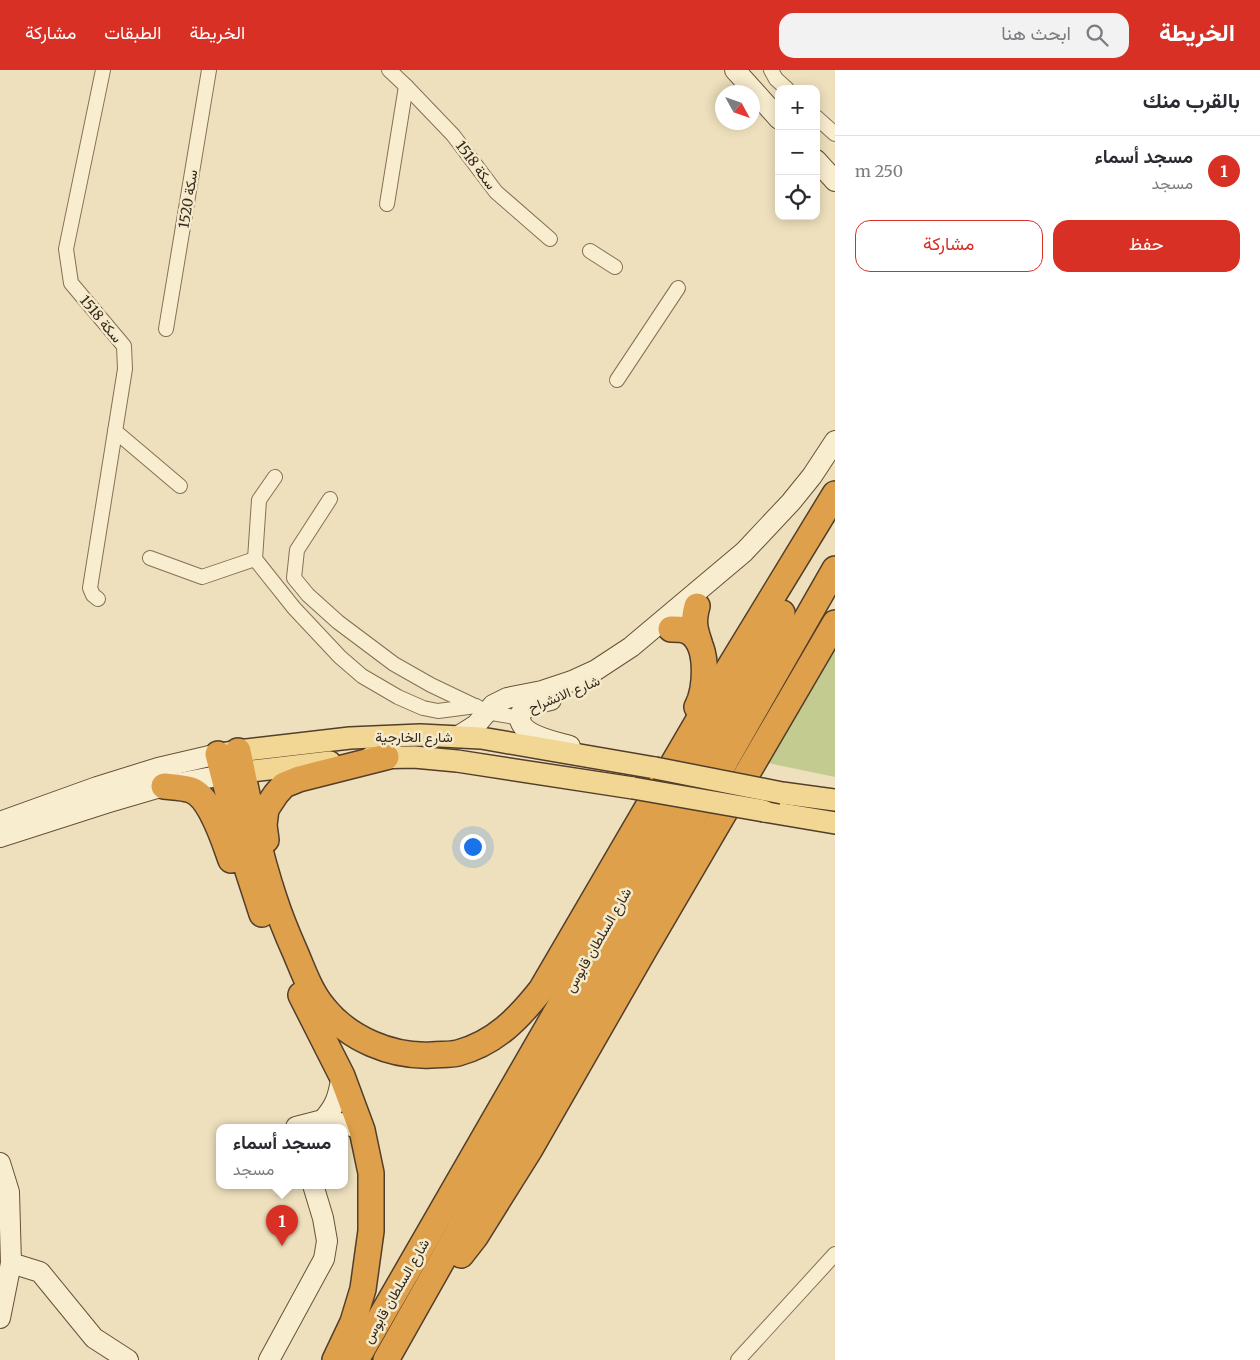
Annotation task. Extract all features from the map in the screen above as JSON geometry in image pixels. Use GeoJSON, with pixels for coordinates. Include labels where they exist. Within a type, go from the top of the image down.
{"type":"FeatureCollection","features":[{"type":"Feature","properties":{"kind":"highway"},"geometry":{"type":"LineString","coordinates":[[164,786],[192,790],[208,805],[236,872],[266,901],[310,987],[323,1008],[340,1024],[358,1036],[385,1049],[419,1055],[457,1053],[479,1045],[500,1033],[524,1012],[541,990],[644,793],[729,668],[835,494]]}},
{"type":"Feature","properties":{"kind":"highway","name":"شارع السلطان قابوس"},"geometry":{"type":"LineString","coordinates":[[356,1360],[614,910],[835,517]]}},
{"type":"Feature","properties":{"kind":"highway","name":"شارع السلطان قابوس"},"geometry":{"type":"LineString","coordinates":[[386,1360],[835,569]]}},
{"type":"Feature","properties":{"kind":"highway"},"geometry":{"type":"LineString","coordinates":[[644,793],[674,751],[701,700],[705,676],[704,659],[694,628],[697,606]]}},
{"type":"Feature","properties":{"kind":"highway"},"geometry":{"type":"LineString","coordinates":[[404,1329],[475,1237],[530,1149],[835,623]]}},
{"type":"Feature","properties":{"kind":"highway"},"geometry":{"type":"LineString","coordinates":[[671,628],[684,629],[699,642]]}},
{"type":"Feature","properties":{"kind":"highway"},"geometry":{"type":"LineString","coordinates":[[266,901],[264,825],[266,809],[276,794],[284,785],[299,779],[386,757]]}},
{"type":"Feature","properties":{"kind":"highway"},"geometry":{"type":"LineString","coordinates":[[231,763],[253,824],[270,935],[342,1076],[362,1130],[371,1173],[371,1231],[363,1289],[353,1322],[335,1360]]}},
{"type":"Feature","properties":{"kind":"highway"},"geometry":{"type":"LineString","coordinates":[[320,1360],[336,1330],[368,1256]]}},
{"type":"Feature","properties":{"kind":"main road","name":"شارع الخارجية"},"geometry":{"type":"LineString","coordinates":[[231,763],[369,737],[420,735],[482,738],[655,768],[782,793],[835,800]]}},
{"type":"Feature","properties":{"kind":"main road","name":"شارع الخارجية"},"geometry":{"type":"LineString","coordinates":[[231,763],[386,757],[457,761],[644,793],[835,822]]}},
{"type":"Feature","properties":{"kind":"street","name":"سكة 1518"},"geometry":{"type":"LineString","coordinates":[[98,599],[93,595],[90,588],[125,369],[124,346],[71,283],[66,249],[102,70]]}},
{"type":"Feature","properties":{"kind":"street","name":"سكة 1520"},"geometry":{"type":"LineString","coordinates":[[166,329],[210,70]]}},
{"type":"Feature","properties":{"kind":"street","name":"سكة 1518"},"geometry":{"type":"LineString","coordinates":[[389,70],[453,135],[496,192],[550,240]]}},
{"type":"Feature","properties":{"kind":"street"},"geometry":{"type":"LineString","coordinates":[[735,70],[775,115]]}},
{"type":"Feature","properties":{"kind":"street"},"geometry":{"type":"LineString","coordinates":[[771,70],[776,79],[783,85]]}},
{"type":"Feature","properties":{"kind":"street"},"geometry":{"type":"LineString","coordinates":[[387,204],[406,86]]}},
{"type":"Feature","properties":{"kind":"street"},"geometry":{"type":"LineString","coordinates":[[820,121],[835,134]]}},
{"type":"Feature","properties":{"kind":"street"},"geometry":{"type":"LineString","coordinates":[[820,164],[835,181]]}},
{"type":"Feature","properties":{"kind":"street"},"geometry":{"type":"LineString","coordinates":[[590,251],[615,267]]}},
{"type":"Feature","properties":{"kind":"street"},"geometry":{"type":"LineString","coordinates":[[616,380],[678,288]]}},
{"type":"Feature","properties":{"kind":"street"},"geometry":{"type":"LineString","coordinates":[[115,431],[180,486]]}},
{"type":"Feature","properties":{"kind":"street","name":"شارع الانشراح"},"geometry":{"type":"LineString","coordinates":[[627,763],[534,735],[522,725],[520,718],[522,712],[528,707],[567,695],[614,672],[646,649],[697,606],[791,502],[812,476],[835,441]]}},
{"type":"Feature","properties":{"kind":"street"},"geometry":{"type":"LineString","coordinates":[[275,477],[259,500],[255,558],[294,608],[340,657],[362,676],[398,697],[422,708],[438,711],[481,709]]}},
{"type":"Feature","properties":{"kind":"street"},"geometry":{"type":"LineString","coordinates":[[330,499],[297,550],[294,578],[308,595],[338,622],[394,664],[431,685],[481,709],[520,718]]}},
{"type":"Feature","properties":{"kind":"street","name":"شارع الانشراح"},"geometry":{"type":"LineString","coordinates":[[457,737],[476,725],[481,709],[507,698],[572,681],[596,670],[631,647],[744,552]]}},
{"type":"Feature","properties":{"kind":"street"},"geometry":{"type":"LineString","coordinates":[[150,558],[202,578],[255,558]]}},
{"type":"Feature","properties":{"kind":"street"},"geometry":{"type":"LineString","coordinates":[[697,606],[702,593],[718,573]]}},
{"type":"Feature","properties":{"kind":"street","name":"شارع الخارجية"},"geometry":{"type":"LineString","coordinates":[[0,837],[231,763]]}},
{"type":"Feature","properties":{"kind":"street","name":"شارع الخارجية"},"geometry":{"type":"LineString","coordinates":[[0,822],[97,787],[158,768],[231,763]]}},
{"type":"Feature","properties":{"kind":"street"},"geometry":{"type":"LineString","coordinates":[[323,1120],[336,1102],[342,1076]]}},
{"type":"Feature","properties":{"kind":"street"},"geometry":{"type":"LineString","coordinates":[[308,1124],[323,1120],[346,1124]]}},
{"type":"Feature","properties":{"kind":"street"},"geometry":{"type":"LineString","coordinates":[[348,1125],[362,1130]]}},
{"type":"Feature","properties":{"kind":"street"},"geometry":{"type":"LineString","coordinates":[[0,1163],[9,1192],[11,1263],[0,1318]]}},
{"type":"Feature","properties":{"kind":"street"},"geometry":{"type":"LineString","coordinates":[[269,1360],[324,1259],[326,1241],[323,1218],[314,1189]]}},
{"type":"Feature","properties":{"kind":"street"},"geometry":{"type":"LineString","coordinates":[[738,1360],[835,1254]]}},
{"type":"Feature","properties":{"kind":"street"},"geometry":{"type":"LineString","coordinates":[[11,1263],[40,1272],[94,1338],[128,1360]]}},
{"type":"Feature","properties":{"kind":"green space"},"geometry":{"type":"Polygon","coordinates":[[[835,639],[835,777],[763,762],[835,639]]]}},
{"type":"Feature","properties":{"kind":"place","name":"مسجد أسماء"},"geometry":{"type":"Point","coordinates":[282,1246]}}]}
